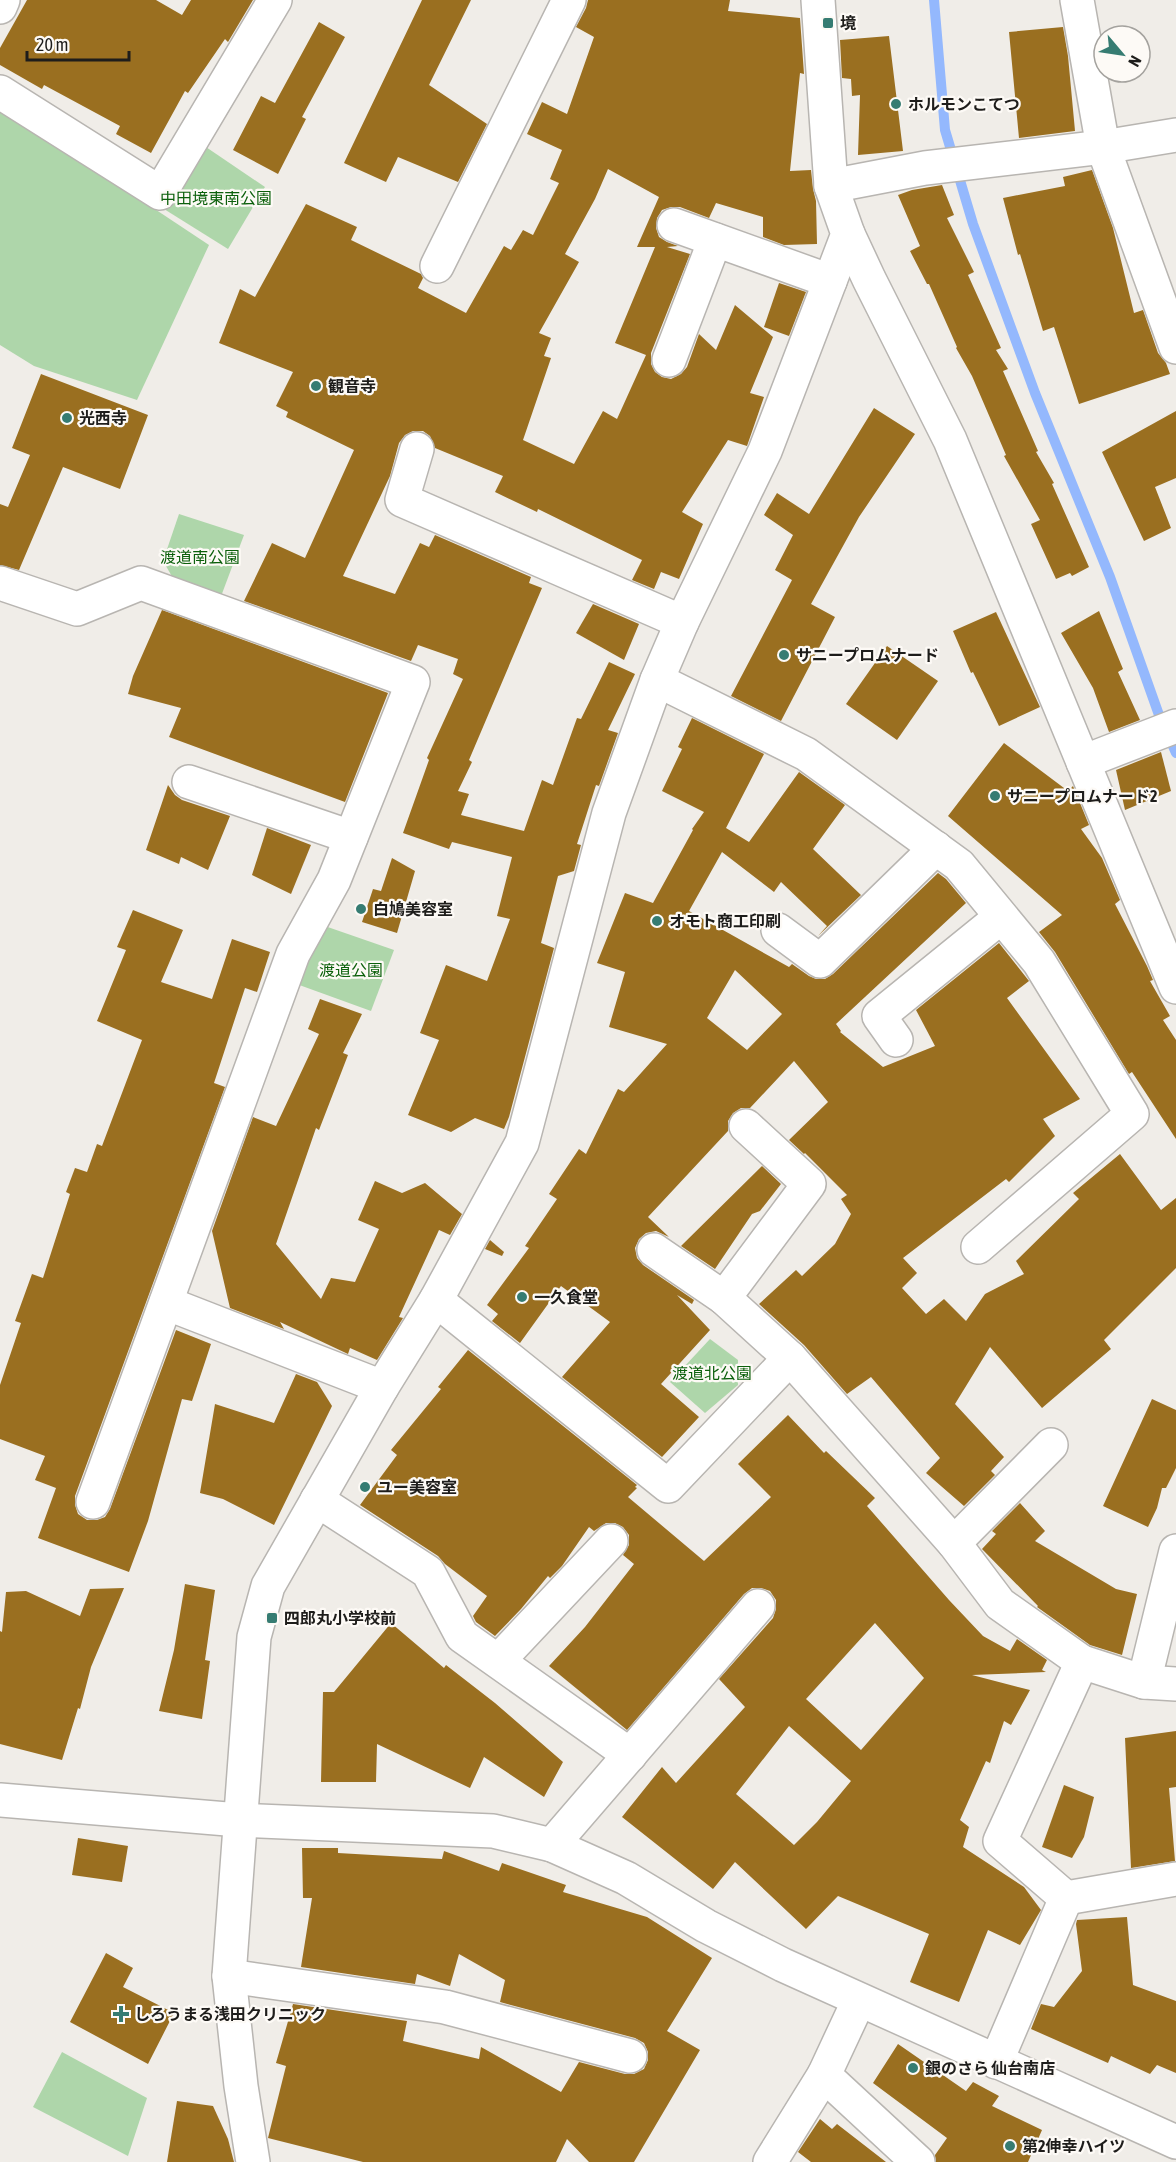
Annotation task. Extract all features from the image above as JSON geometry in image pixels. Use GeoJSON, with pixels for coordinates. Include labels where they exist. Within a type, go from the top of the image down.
{"type":"FeatureCollection","features":[{"type":"Feature","properties":{"kind":"street"},"geometry":{"type":"LineString","coordinates":[[0,7],[3,0]]}},
{"type":"Feature","properties":{"kind":"street"},"geometry":{"type":"LineString","coordinates":[[0,92],[160,193],[275,0]]}},
{"type":"Feature","properties":{"kind":"street"},"geometry":{"type":"LineString","coordinates":[[437,266],[569,0]]}},
{"type":"Feature","properties":{"kind":"street"},"geometry":{"type":"LineString","coordinates":[[818,0],[831,186],[848,234],[868,279],[950,440],[1176,987]]}},
{"type":"Feature","properties":{"kind":"street"},"geometry":{"type":"LineString","coordinates":[[1077,0],[1103,147],[1176,347]]}},
{"type":"Feature","properties":{"kind":"street"},"geometry":{"type":"LineString","coordinates":[[831,186],[925,168],[1103,147],[1176,135]]}},
{"type":"Feature","properties":{"kind":"street"},"geometry":{"type":"LineString","coordinates":[[674,225],[830,281]]}},
{"type":"Feature","properties":{"kind":"street"},"geometry":{"type":"LineString","coordinates":[[253,2162],[229,1976],[254,1637],[268,1586],[382,1387],[436,1300],[522,1143],[609,813],[657,680],[682,622],[765,451],[848,234]]}},
{"type":"Feature","properties":{"kind":"street"},"geometry":{"type":"LineString","coordinates":[[669,360],[715,240]]}},
{"type":"Feature","properties":{"kind":"street"},"geometry":{"type":"LineString","coordinates":[[417,449],[402,500],[682,622]]}},
{"type":"Feature","properties":{"kind":"street"},"geometry":{"type":"LineString","coordinates":[[0,583],[77,609],[141,583],[413,682],[334,880],[293,954],[93,1502]]}},
{"type":"Feature","properties":{"kind":"street"},"geometry":{"type":"LineString","coordinates":[[657,680],[806,754],[959,865],[1039,962],[1131,1114],[978,1247]]}},
{"type":"Feature","properties":{"kind":"street"},"geometry":{"type":"LineString","coordinates":[[1083,762],[1176,726]]}},
{"type":"Feature","properties":{"kind":"street"},"geometry":{"type":"LineString","coordinates":[[189,782],[351,837]]}},
{"type":"Feature","properties":{"kind":"street"},"geometry":{"type":"LineString","coordinates":[[778,930],[820,961],[936,848]]}},
{"type":"Feature","properties":{"kind":"street"},"geometry":{"type":"LineString","coordinates":[[896,1040],[879,1016],[1001,916]]}},
{"type":"Feature","properties":{"kind":"street"},"geometry":{"type":"LineString","coordinates":[[724,1298],[808,1184],[746,1126]]}},
{"type":"Feature","properties":{"kind":"street"},"geometry":{"type":"LineString","coordinates":[[654,1250],[724,1298],[790,1358],[954,1543],[1000,1604],[1082,1662],[1160,1683],[1176,1551]]}},
{"type":"Feature","properties":{"kind":"street"},"geometry":{"type":"LineString","coordinates":[[436,1300],[668,1486],[790,1358]]}},
{"type":"Feature","properties":{"kind":"street"},"geometry":{"type":"LineString","coordinates":[[166,1303],[382,1387]]}},
{"type":"Feature","properties":{"kind":"street"},"geometry":{"type":"LineString","coordinates":[[954,1543],[1051,1445]]}},
{"type":"Feature","properties":{"kind":"street"},"geometry":{"type":"LineString","coordinates":[[317,1500],[428,1572],[462,1636],[499,1660],[630,1755]]}},
{"type":"Feature","properties":{"kind":"street"},"geometry":{"type":"LineString","coordinates":[[499,1660],[611,1541]]}},
{"type":"Feature","properties":{"kind":"street"},"geometry":{"type":"LineString","coordinates":[[552,1845],[759,1606]]}},
{"type":"Feature","properties":{"kind":"street"},"geometry":{"type":"LineString","coordinates":[[1066,1898],[1000,1841],[1082,1662]]}},
{"type":"Feature","properties":{"kind":"street"},"geometry":{"type":"LineString","coordinates":[[0,1800],[239,1820],[493,1831],[552,1845],[626,1878],[706,1926],[783,1965],[1176,2142]]}},
{"type":"Feature","properties":{"kind":"street"},"geometry":{"type":"LineString","coordinates":[[1066,1898],[1176,1879]]}},
{"type":"Feature","properties":{"kind":"street"},"geometry":{"type":"LineString","coordinates":[[996,2062],[1066,1898]]}},
{"type":"Feature","properties":{"kind":"street"},"geometry":{"type":"LineString","coordinates":[[229,1976],[445,2007],[630,2056]]}},
{"type":"Feature","properties":{"kind":"street"},"geometry":{"type":"LineString","coordinates":[[770,2162],[824,2075],[860,2000]]}},
{"type":"Feature","properties":{"kind":"street"},"geometry":{"type":"LineString","coordinates":[[824,2075],[918,2162]]}},
{"type":"Feature","properties":{"kind":"green space"},"geometry":{"type":"Polygon","coordinates":[[[0,110],[209,245],[137,400],[34,366],[0,345],[0,110]]]}},
{"type":"Feature","properties":{"kind":"green space","name":"中田境東南公園"},"geometry":{"type":"Polygon","coordinates":[[[203,145],[265,187],[228,249],[164,209],[203,145]]]}},
{"type":"Feature","properties":{"kind":"green space","name":"渡道南公園"},"geometry":{"type":"Polygon","coordinates":[[[179,514],[244,535],[220,599],[177,585],[163,561],[179,514]]]}},
{"type":"Feature","properties":{"kind":"green space","name":"渡道公園"},"geometry":{"type":"Polygon","coordinates":[[[319,924],[394,950],[371,1011],[291,982],[319,924]]]}},
{"type":"Feature","properties":{"kind":"green space","name":"渡道北公園"},"geometry":{"type":"Polygon","coordinates":[[[710,1339],[738,1360],[738,1385],[705,1413],[670,1382],[710,1339]]]}},
{"type":"Feature","properties":{"kind":"green space"},"geometry":{"type":"Polygon","coordinates":[[[62,2052],[147,2098],[128,2156],[33,2107],[62,2052]]]}},
{"type":"Feature","properties":{"kind":"building"},"geometry":{"type":"Polygon","coordinates":[[[27,0],[156,0],[182,15],[191,0],[253,0],[228,42],[225,39],[188,93],[185,91],[151,153],[116,134],[120,126],[44,85],[42,89],[0,65],[0,48],[27,0]]]}},
{"type":"Feature","properties":{"kind":"building"},"geometry":{"type":"Polygon","coordinates":[[[422,0],[471,0],[429,85],[487,124],[458,182],[398,157],[386,182],[344,163],[422,0]]]}},
{"type":"Feature","properties":{"kind":"building"},"geometry":{"type":"Polygon","coordinates":[[[588,0],[730,0],[728,11],[800,18],[804,74],[800,73],[790,171],[811,170],[816,201],[817,244],[784,245],[763,237],[763,217],[716,203],[709,218],[680,207],[671,207],[662,210],[657,218],[656,228],[659,237],[678,246],[667,247],[690,254],[651,353],[651,364],[655,372],[671,379],[681,374],[687,367],[699,334],[716,350],[735,305],[773,337],[750,393],[764,397],[747,446],[728,440],[682,512],[703,524],[679,579],[661,572],[654,589],[632,580],[642,560],[538,509],[537,512],[495,492],[503,476],[435,448],[430,436],[423,431],[413,431],[405,435],[399,443],[390,476],[343,576],[395,594],[420,543],[429,547],[435,535],[531,577],[529,583],[542,588],[469,760],[472,762],[458,791],[469,794],[461,815],[524,831],[542,780],[553,785],[577,718],[581,719],[609,662],[635,674],[608,730],[618,733],[599,786],[596,785],[577,844],[581,845],[574,871],[558,876],[541,943],[554,948],[509,1117],[504,1129],[475,1118],[451,1132],[408,1115],[439,1040],[420,1033],[446,965],[487,981],[510,919],[497,916],[512,857],[452,842],[449,849],[403,833],[429,760],[427,758],[463,679],[453,674],[458,659],[418,645],[411,661],[244,601],[272,543],[305,558],[354,450],[286,417],[288,412],[276,406],[293,372],[219,343],[240,289],[255,297],[306,204],[357,227],[351,240],[421,274],[423,278],[418,288],[466,313],[504,246],[511,250],[523,230],[533,235],[559,183],[550,179],[562,150],[527,134],[542,102],[567,114],[594,37],[576,27],[588,0]],[[608,169],[595,199],[565,254],[579,262],[539,333],[551,338],[544,356],[551,358],[523,440],[574,464],[603,411],[617,419],[646,355],[615,343],[655,247],[637,247],[659,197],[608,169]]]}},
{"type":"Feature","properties":{"kind":"building"},"geometry":{"type":"Polygon","coordinates":[[[319,22],[345,37],[302,117],[306,119],[278,174],[233,150],[261,96],[275,103],[319,22]]]}},
{"type":"Feature","properties":{"kind":"building"},"geometry":{"type":"Polygon","coordinates":[[[1063,27],[1075,131],[1019,138],[1009,32],[1063,27]]]}},
{"type":"Feature","properties":{"kind":"building"},"geometry":{"type":"Polygon","coordinates":[[[889,36],[903,151],[858,155],[860,95],[852,96],[851,79],[842,78],[840,40],[889,36]]]}},
{"type":"Feature","properties":{"kind":"building"},"geometry":{"type":"Polygon","coordinates":[[[1092,170],[1113,228],[1134,313],[1143,310],[1158,353],[1166,363],[1170,374],[1079,404],[1054,327],[1043,331],[1020,254],[1018,255],[1003,198],[1065,186],[1063,177],[1092,170]]]}},
{"type":"Feature","properties":{"kind":"building"},"geometry":{"type":"Polygon","coordinates":[[[942,185],[954,215],[947,218],[974,272],[968,275],[1001,348],[996,350],[1008,369],[1003,371],[1038,451],[1036,452],[1054,483],[1052,484],[1089,567],[1072,576],[1070,573],[1056,579],[1031,524],[1040,520],[1004,456],[1006,455],[972,376],[956,348],[929,284],[910,251],[920,246],[898,195],[942,185]]]}},
{"type":"Feature","properties":{"kind":"building"},"geometry":{"type":"Polygon","coordinates":[[[779,283],[806,292],[789,336],[764,327],[779,283]]]}},
{"type":"Feature","properties":{"kind":"building"},"geometry":{"type":"Polygon","coordinates":[[[41,374],[148,415],[120,489],[63,467],[19,570],[0,565],[0,504],[8,507],[30,455],[12,448],[41,374]]]}},
{"type":"Feature","properties":{"kind":"building"},"geometry":{"type":"Polygon","coordinates":[[[874,408],[915,434],[859,517],[811,604],[835,617],[781,721],[731,696],[792,580],[775,570],[793,535],[764,515],[777,493],[809,514],[874,408]]]}},
{"type":"Feature","properties":{"kind":"building"},"geometry":{"type":"Polygon","coordinates":[[[1176,411],[1176,478],[1155,487],[1171,528],[1144,541],[1102,452],[1176,411]]]}},
{"type":"Feature","properties":{"kind":"building"},"geometry":{"type":"Polygon","coordinates":[[[593,604],[639,624],[624,660],[576,633],[593,604]]]}},
{"type":"Feature","properties":{"kind":"building"},"geometry":{"type":"Polygon","coordinates":[[[162,610],[388,693],[345,802],[169,737],[181,708],[128,694],[133,676],[162,610]]]}},
{"type":"Feature","properties":{"kind":"building"},"geometry":{"type":"Polygon","coordinates":[[[1099,611],[1123,669],[1118,672],[1140,720],[1109,732],[1093,688],[1061,633],[1099,611]]]}},
{"type":"Feature","properties":{"kind":"building"},"geometry":{"type":"Polygon","coordinates":[[[996,612],[1040,707],[999,726],[973,672],[971,673],[953,631],[996,612]]]}},
{"type":"Feature","properties":{"kind":"building"},"geometry":{"type":"Polygon","coordinates":[[[887,646],[938,681],[897,740],[846,704],[887,646]]]}},
{"type":"Feature","properties":{"kind":"building"},"geometry":{"type":"Polygon","coordinates":[[[692,718],[764,754],[726,828],[749,842],[799,772],[845,805],[813,849],[861,895],[818,936],[827,926],[781,882],[774,892],[722,852],[689,911],[789,967],[792,964],[816,979],[825,979],[833,974],[938,873],[966,903],[836,1024],[840,1032],[883,1067],[935,1046],[916,1010],[999,943],[1029,981],[1007,998],[1080,1099],[1043,1119],[1055,1136],[1009,1182],[1006,1179],[903,1258],[917,1273],[902,1288],[926,1314],[944,1299],[966,1321],[985,1294],[1024,1274],[1016,1261],[1079,1199],[1073,1193],[1120,1154],[1161,1210],[1176,1198],[1176,1268],[1104,1340],[1111,1349],[1042,1408],[990,1347],[955,1404],[1004,1457],[991,1471],[995,1475],[964,1506],[926,1473],[940,1458],[871,1377],[847,1394],[804,1345],[759,1304],[796,1270],[802,1276],[835,1244],[851,1214],[841,1199],[847,1195],[789,1140],[828,1102],[794,1061],[750,1108],[741,1108],[733,1113],[728,1121],[728,1131],[648,1217],[669,1237],[656,1231],[646,1233],[639,1239],[635,1248],[637,1258],[643,1265],[694,1300],[692,1304],[677,1295],[710,1330],[661,1384],[699,1417],[662,1457],[562,1377],[610,1322],[561,1286],[520,1343],[492,1321],[498,1314],[487,1305],[529,1248],[525,1246],[557,1199],[549,1194],[579,1149],[586,1154],[618,1089],[624,1092],[667,1044],[609,1027],[625,972],[597,963],[625,893],[653,903],[692,829],[704,812],[662,791],[682,749],[678,747],[692,718]],[[735,970],[707,1018],[747,1050],[782,1014],[735,970]]]}},
{"type":"Feature","properties":{"kind":"building"},"geometry":{"type":"Polygon","coordinates":[[[1004,743],[1068,791],[1073,786],[1089,825],[1081,829],[1102,858],[1120,900],[1115,904],[1147,966],[1153,980],[1150,981],[1170,1016],[1163,1020],[1176,1040],[1176,1139],[1132,1072],[1129,1074],[1055,952],[1039,932],[1062,915],[948,816],[1004,743]]]}},
{"type":"Feature","properties":{"kind":"building"},"geometry":{"type":"Polygon","coordinates":[[[1161,752],[1171,791],[1125,810],[1116,770],[1161,752]]]}},
{"type":"Feature","properties":{"kind":"building"},"geometry":{"type":"Polygon","coordinates":[[[168,785],[182,800],[230,816],[208,870],[181,857],[179,864],[146,850],[168,785]]]}},
{"type":"Feature","properties":{"kind":"building"},"geometry":{"type":"Polygon","coordinates":[[[267,828],[311,845],[291,894],[252,875],[267,828]]]}},
{"type":"Feature","properties":{"kind":"building"},"geometry":{"type":"Polygon","coordinates":[[[392,858],[415,871],[397,933],[362,922],[373,889],[381,891],[392,858]]]}},
{"type":"Feature","properties":{"kind":"building"},"geometry":{"type":"Polygon","coordinates":[[[133,910],[183,930],[161,982],[212,999],[232,939],[270,952],[257,992],[245,988],[214,1083],[225,1087],[75,1496],[78,1514],[87,1520],[105,1517],[110,1509],[176,1330],[211,1344],[192,1401],[182,1399],[148,1521],[129,1572],[38,1538],[56,1488],[35,1480],[45,1456],[0,1439],[0,1385],[21,1323],[15,1321],[32,1274],[43,1278],[70,1194],[66,1192],[75,1168],[87,1172],[97,1144],[102,1146],[142,1040],[97,1021],[126,950],[117,947],[133,910]]]}},
{"type":"Feature","properties":{"kind":"building"},"geometry":{"type":"Polygon","coordinates":[[[320,999],[362,1014],[343,1053],[348,1055],[319,1130],[316,1128],[276,1244],[321,1299],[331,1278],[355,1282],[379,1229],[358,1220],[375,1181],[402,1193],[425,1183],[462,1214],[450,1235],[439,1230],[399,1317],[403,1318],[377,1360],[350,1348],[348,1354],[280,1322],[284,1329],[230,1308],[212,1231],[253,1117],[276,1126],[319,1034],[308,1029],[320,999]]]}},
{"type":"Feature","properties":{"kind":"building"},"geometry":{"type":"Polygon","coordinates":[[[762,1166],[781,1184],[760,1211],[752,1214],[715,1269],[681,1246],[762,1166]]]}},
{"type":"Feature","properties":{"kind":"building"},"geometry":{"type":"Polygon","coordinates":[[[490,1240],[504,1252],[502,1256],[485,1249],[490,1240]]]}},
{"type":"Feature","properties":{"kind":"building"},"geometry":{"type":"Polygon","coordinates":[[[468,1350],[637,1485],[628,1497],[704,1561],[771,1497],[738,1464],[788,1415],[824,1453],[826,1451],[875,1498],[867,1506],[983,1636],[1010,1651],[1017,1639],[1047,1660],[1042,1670],[1046,1672],[972,1675],[1030,1690],[1011,1725],[1004,1721],[990,1763],[986,1761],[960,1820],[969,1827],[963,1847],[1024,1887],[1041,1910],[1020,1945],[988,1930],[959,2002],[910,1982],[929,1934],[838,1896],[806,1929],[735,1862],[713,1889],[622,1817],[662,1767],[676,1783],[745,1707],[719,1679],[773,1618],[776,1600],[770,1591],[761,1588],[752,1588],[744,1594],[627,1730],[549,1666],[585,1627],[634,1564],[623,1555],[629,1545],[629,1535],[623,1527],[615,1523],[606,1523],[594,1531],[589,1527],[562,1566],[550,1578],[548,1576],[495,1636],[476,1622],[473,1616],[487,1596],[438,1556],[360,1505],[397,1455],[391,1450],[441,1389],[438,1387],[468,1350]],[[875,1623],[806,1699],[861,1750],[924,1678],[875,1623]],[[789,1726],[736,1794],[794,1845],[817,1822],[851,1781],[789,1726]]]}},
{"type":"Feature","properties":{"kind":"building"},"geometry":{"type":"Polygon","coordinates":[[[296,1374],[317,1382],[332,1406],[274,1525],[223,1499],[200,1493],[215,1404],[274,1423],[296,1374]]]}},
{"type":"Feature","properties":{"kind":"building"},"geometry":{"type":"Polygon","coordinates":[[[1152,1399],[1176,1410],[1176,1468],[1166,1488],[1162,1488],[1157,1508],[1148,1527],[1103,1506],[1152,1399]]]}},
{"type":"Feature","properties":{"kind":"building"},"geometry":{"type":"Polygon","coordinates":[[[1020,1503],[1045,1531],[1035,1541],[1116,1589],[1137,1594],[1122,1655],[1090,1645],[1037,1607],[982,1549],[996,1534],[992,1531],[1020,1503]]]}},
{"type":"Feature","properties":{"kind":"building"},"geometry":{"type":"Polygon","coordinates":[[[185,1584],[215,1590],[205,1660],[210,1661],[202,1719],[159,1711],[174,1650],[185,1584]]]}},
{"type":"Feature","properties":{"kind":"building"},"geometry":{"type":"Polygon","coordinates":[[[124,1588],[91,1667],[80,1709],[78,1708],[62,1760],[0,1744],[0,1631],[2,1632],[6,1592],[26,1591],[80,1616],[90,1589],[124,1588]]]}},
{"type":"Feature","properties":{"kind":"building"},"geometry":{"type":"Polygon","coordinates":[[[391,1623],[444,1668],[446,1665],[495,1703],[563,1762],[544,1797],[484,1757],[470,1788],[377,1744],[376,1782],[321,1782],[323,1692],[334,1692],[391,1623]]]}},
{"type":"Feature","properties":{"kind":"building"},"geometry":{"type":"Polygon","coordinates":[[[1176,1731],[1176,1787],[1169,1788],[1175,1861],[1131,1868],[1125,1738],[1176,1731]]]}},
{"type":"Feature","properties":{"kind":"building"},"geometry":{"type":"Polygon","coordinates":[[[1064,1785],[1094,1797],[1084,1837],[1072,1858],[1042,1847],[1064,1785]]]}},
{"type":"Feature","properties":{"kind":"building"},"geometry":{"type":"Polygon","coordinates":[[[78,1838],[128,1846],[122,1882],[72,1875],[78,1838]]]}},
{"type":"Feature","properties":{"kind":"building"},"geometry":{"type":"Polygon","coordinates":[[[302,1848],[338,1848],[338,1853],[442,1859],[444,1851],[499,1871],[502,1863],[566,1885],[563,1892],[647,1917],[712,1958],[667,2031],[700,2050],[634,2162],[589,2162],[567,2139],[556,2162],[363,2162],[268,2138],[286,2066],[276,2063],[293,2004],[407,2021],[403,2041],[479,2059],[481,2047],[561,2092],[579,2062],[625,2074],[634,2074],[644,2069],[648,2060],[648,2052],[644,2043],[635,2038],[500,2002],[505,1980],[459,1954],[450,1986],[417,1974],[415,1984],[301,1967],[312,1898],[303,1898],[302,1848]]]}},
{"type":"Feature","properties":{"kind":"building"},"geometry":{"type":"Polygon","coordinates":[[[1127,1917],[1133,1985],[1176,2001],[1176,2073],[1157,2065],[1150,2074],[1111,2056],[1108,2063],[1031,2029],[1041,2004],[1054,2007],[1082,1971],[1077,1920],[1127,1917]]]}},
{"type":"Feature","properties":{"kind":"building"},"geometry":{"type":"Polygon","coordinates":[[[106,1953],[133,1968],[123,1987],[174,2013],[148,2064],[70,2022],[106,1953]]]}},
{"type":"Feature","properties":{"kind":"building"},"geometry":{"type":"Polygon","coordinates":[[[898,2044],[966,2091],[973,2082],[999,2096],[992,2106],[1042,2130],[1028,2162],[936,2162],[935,2155],[947,2138],[873,2083],[898,2044]]]}},
{"type":"Feature","properties":{"kind":"building"},"geometry":{"type":"Polygon","coordinates":[[[177,2101],[213,2106],[228,2139],[234,2162],[167,2162],[177,2101]]]}},
{"type":"Feature","properties":{"kind":"building"},"geometry":{"type":"Polygon","coordinates":[[[820,2119],[832,2129],[837,2124],[886,2162],[811,2162],[798,2152],[820,2119]]]}},
{"type":"Feature","properties":{"kind":"waterway"},"geometry":{"type":"LineString","coordinates":[[934,0],[945,130],[973,224],[1035,393],[1110,577],[1159,715],[1176,753]]}},
{"type":"Feature","properties":{"kind":"place","name":"境"},"geometry":{"type":"Point","coordinates":[828,23]}},
{"type":"Feature","properties":{"kind":"place","name":"ホルモンこてつ"},"geometry":{"type":"Point","coordinates":[896,104]}},
{"type":"Feature","properties":{"kind":"place","name":"観音寺"},"geometry":{"type":"Point","coordinates":[316,386]}},
{"type":"Feature","properties":{"kind":"place","name":"光西寺"},"geometry":{"type":"Point","coordinates":[67,418]}},
{"type":"Feature","properties":{"kind":"place","name":"サニープロムナード"},"geometry":{"type":"Point","coordinates":[784,655]}},
{"type":"Feature","properties":{"kind":"place","name":"サニープロムナード2"},"geometry":{"type":"Point","coordinates":[995,796]}},
{"type":"Feature","properties":{"kind":"place","name":"白鳩美容室"},"geometry":{"type":"Point","coordinates":[361,909]}},
{"type":"Feature","properties":{"kind":"place","name":"オモト商工印刷"},"geometry":{"type":"Point","coordinates":[657,921]}},
{"type":"Feature","properties":{"kind":"place","name":"一久食堂"},"geometry":{"type":"Point","coordinates":[522,1297]}},
{"type":"Feature","properties":{"kind":"place","name":"ユー美容室"},"geometry":{"type":"Point","coordinates":[365,1487]}},
{"type":"Feature","properties":{"kind":"place","name":"四郎丸小学校前"},"geometry":{"type":"Point","coordinates":[272,1618]}},
{"type":"Feature","properties":{"kind":"place","name":"しろうまる浅田クリニック"},"geometry":{"type":"Point","coordinates":[121,2014]}},
{"type":"Feature","properties":{"kind":"place","name":"銀のさら 仙台南店"},"geometry":{"type":"Point","coordinates":[913,2068]}},
{"type":"Feature","properties":{"kind":"place","name":"第2伸幸ハイツ"},"geometry":{"type":"Point","coordinates":[1010,2146]}}]}
